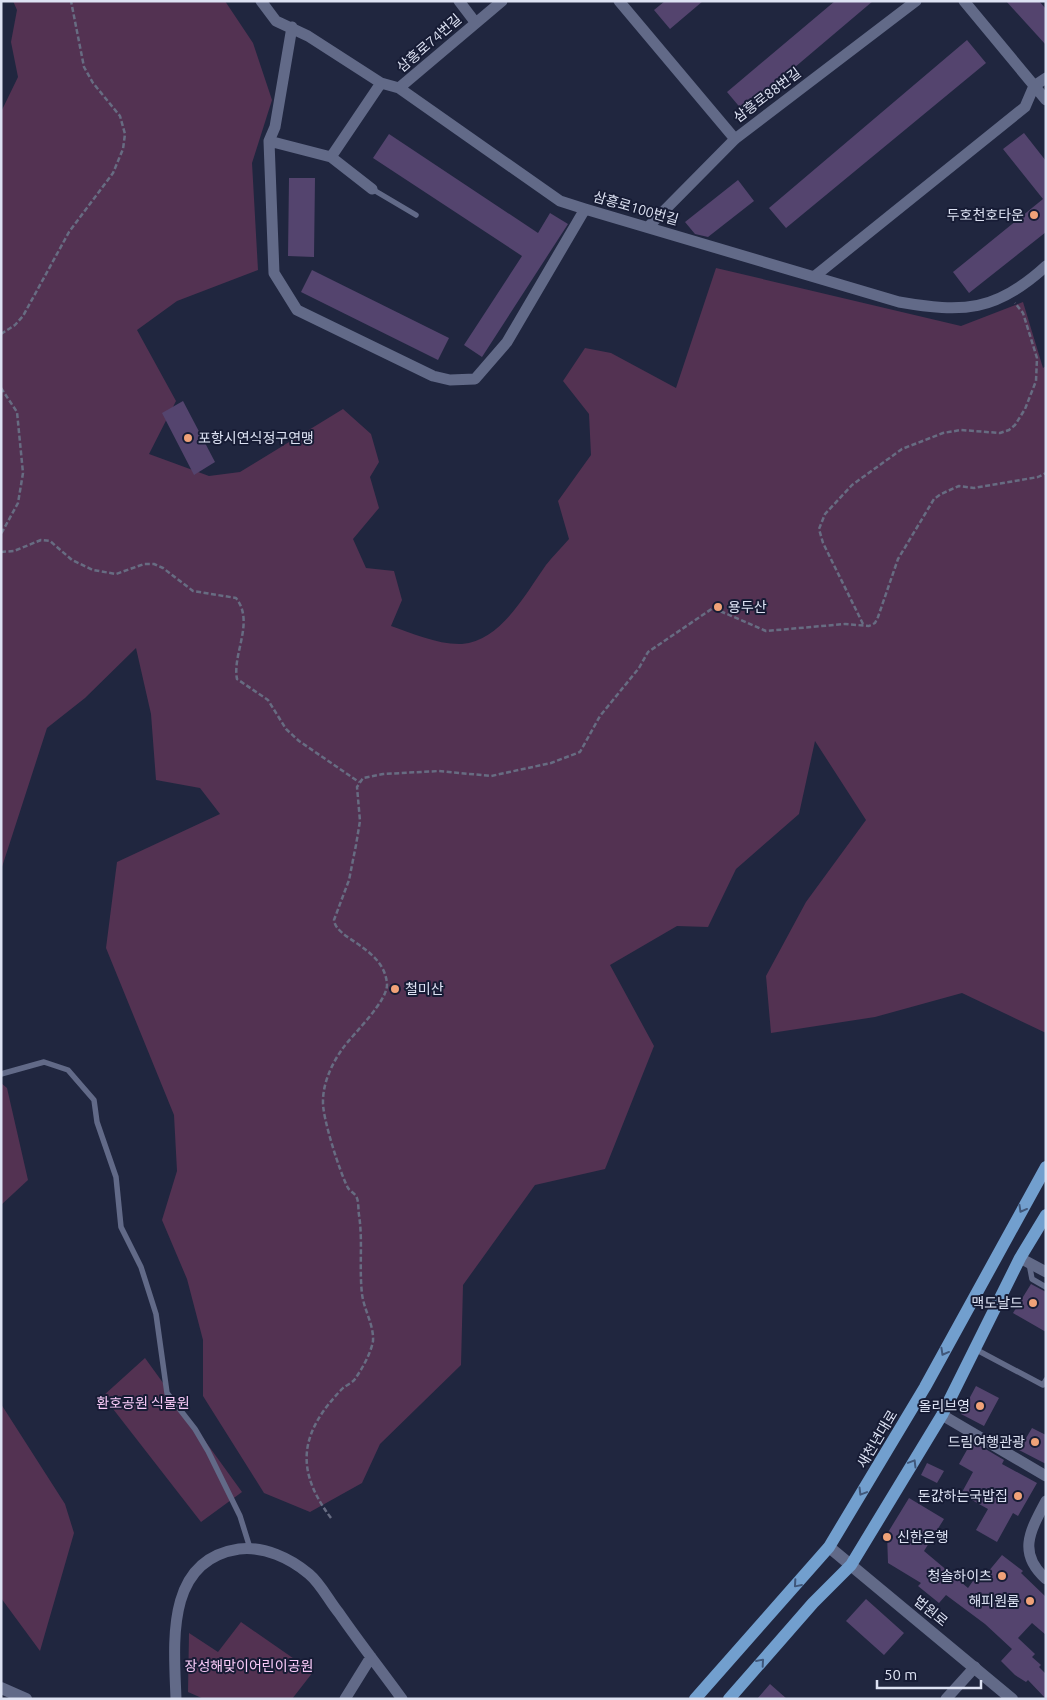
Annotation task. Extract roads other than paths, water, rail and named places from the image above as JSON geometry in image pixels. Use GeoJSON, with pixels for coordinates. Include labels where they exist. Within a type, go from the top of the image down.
{"type":"FeatureCollection","features":[{"type":"Feature","properties":{"kind":"main road","name":"새천년대로"},"geometry":{"type":"LineString","coordinates":[[695,1699],[829,1547],[921,1394],[1046,1166]]}},
{"type":"Feature","properties":{"kind":"main road"},"geometry":{"type":"LineString","coordinates":[[729,1699],[813,1603],[851,1565],[942,1415],[975,1349],[1025,1261],[1046,1215]]}},
{"type":"Feature","properties":{"kind":"main road","name":"법원로"},"geometry":{"type":"LineString","coordinates":[[829,1547],[1012,1699]]}},
{"type":"Feature","properties":{"kind":"main road"},"geometry":{"type":"LineString","coordinates":[[1,1688],[26,1699]]}},
{"type":"Feature","properties":{"kind":"street","name":"삼흥로100번길"},"geometry":{"type":"LineString","coordinates":[[261,1],[276,21],[292,27],[381,83],[399,88],[560,200],[585,209],[899,302],[938,308],[970,308],[1002,299],[1030,281],[1046,266]]}},
{"type":"Feature","properties":{"kind":"street"},"geometry":{"type":"LineString","coordinates":[[459,1],[476,22]]}},
{"type":"Feature","properties":{"kind":"street","name":"삼흥로74번길"},"geometry":{"type":"LineString","coordinates":[[399,88],[502,1]]}},
{"type":"Feature","properties":{"kind":"street"},"geometry":{"type":"LineString","coordinates":[[619,1],[735,139]]}},
{"type":"Feature","properties":{"kind":"street","name":"삼흥로88번길"},"geometry":{"type":"LineString","coordinates":[[648,227],[735,139],[916,1]]}},
{"type":"Feature","properties":{"kind":"street"},"geometry":{"type":"LineString","coordinates":[[964,1],[1046,100]]}},
{"type":"Feature","properties":{"kind":"street"},"geometry":{"type":"LineString","coordinates":[[292,27],[275,127],[269,141],[274,274],[298,310],[433,376],[450,380],[475,379],[507,342],[585,209]]}},
{"type":"Feature","properties":{"kind":"street"},"geometry":{"type":"LineString","coordinates":[[815,276],[1025,107],[1034,86],[1046,78]]}},
{"type":"Feature","properties":{"kind":"street"},"geometry":{"type":"LineString","coordinates":[[331,157],[381,83]]}},
{"type":"Feature","properties":{"kind":"street"},"geometry":{"type":"LineString","coordinates":[[269,141],[331,157],[372,189]]}},
{"type":"Feature","properties":{"kind":"street"},"geometry":{"type":"LineString","coordinates":[[1025,1261],[1046,1272]]}},
{"type":"Feature","properties":{"kind":"street"},"geometry":{"type":"LineString","coordinates":[[942,1415],[1046,1476]]}},
{"type":"Feature","properties":{"kind":"street"},"geometry":{"type":"LineString","coordinates":[[1046,1501],[1033,1525],[1027,1546],[1035,1569],[1046,1579]]}},
{"type":"Feature","properties":{"kind":"street"},"geometry":{"type":"LineString","coordinates":[[176,1699],[174,1641],[180,1603],[188,1579],[205,1562],[226,1551],[250,1548],[282,1556],[311,1575],[402,1699]]}},
{"type":"Feature","properties":{"kind":"street"},"geometry":{"type":"LineString","coordinates":[[345,1699],[371,1657]]}},
{"type":"Feature","properties":{"kind":"street"},"geometry":{"type":"LineString","coordinates":[[946,1699],[975,1667]]}},
{"type":"Feature","properties":{"kind":"lane"},"geometry":{"type":"LineString","coordinates":[[372,189],[416,215]]}},
{"type":"Feature","properties":{"kind":"lane"},"geometry":{"type":"LineString","coordinates":[[1,1074],[44,1062],[68,1070],[94,1100],[97,1122],[116,1177],[121,1227],[141,1266],[156,1314],[167,1393],[195,1429],[208,1451],[240,1516],[250,1548]]}},
{"type":"Feature","properties":{"kind":"lane"},"geometry":{"type":"LineString","coordinates":[[1025,1261],[1032,1279],[1046,1287]]}},
{"type":"Feature","properties":{"kind":"lane"},"geometry":{"type":"LineString","coordinates":[[975,1349],[1043,1385],[1046,1380]]}},
{"type":"Feature","properties":{"kind":"place","name":"두호천호타운"},"geometry":{"type":"Point","coordinates":[1034,215]}},
{"type":"Feature","properties":{"kind":"place","name":"포항시연식정구연맹"},"geometry":{"type":"Point","coordinates":[188,438]}},
{"type":"Feature","properties":{"kind":"place","name":"용두산"},"geometry":{"type":"Point","coordinates":[718,607]}},
{"type":"Feature","properties":{"kind":"place","name":"철미산"},"geometry":{"type":"Point","coordinates":[395,989]}},
{"type":"Feature","properties":{"kind":"place","name":"맥도날드"},"geometry":{"type":"Point","coordinates":[1033,1303]}},
{"type":"Feature","properties":{"kind":"place","name":"올리브영"},"geometry":{"type":"Point","coordinates":[980,1406]}},
{"type":"Feature","properties":{"kind":"place","name":"드림여행관광"},"geometry":{"type":"Point","coordinates":[1035,1442]}},
{"type":"Feature","properties":{"kind":"place","name":"돈값하는국밥집"},"geometry":{"type":"Point","coordinates":[1018,1496]}},
{"type":"Feature","properties":{"kind":"place","name":"신한은행"},"geometry":{"type":"Point","coordinates":[887,1537]}},
{"type":"Feature","properties":{"kind":"place","name":"청솔하이츠"},"geometry":{"type":"Point","coordinates":[1002,1576]}},
{"type":"Feature","properties":{"kind":"place","name":"해피원룸"},"geometry":{"type":"Point","coordinates":[1030,1601]}},
{"type":"Feature","properties":{"kind":"park label","name":"환호공원 식물원"},"geometry":{"type":"Point","coordinates":[143,1403]}},
{"type":"Feature","properties":{"kind":"park label","name":"장성해맞이어린이공원"},"geometry":{"type":"Point","coordinates":[249,1666]}}]}
